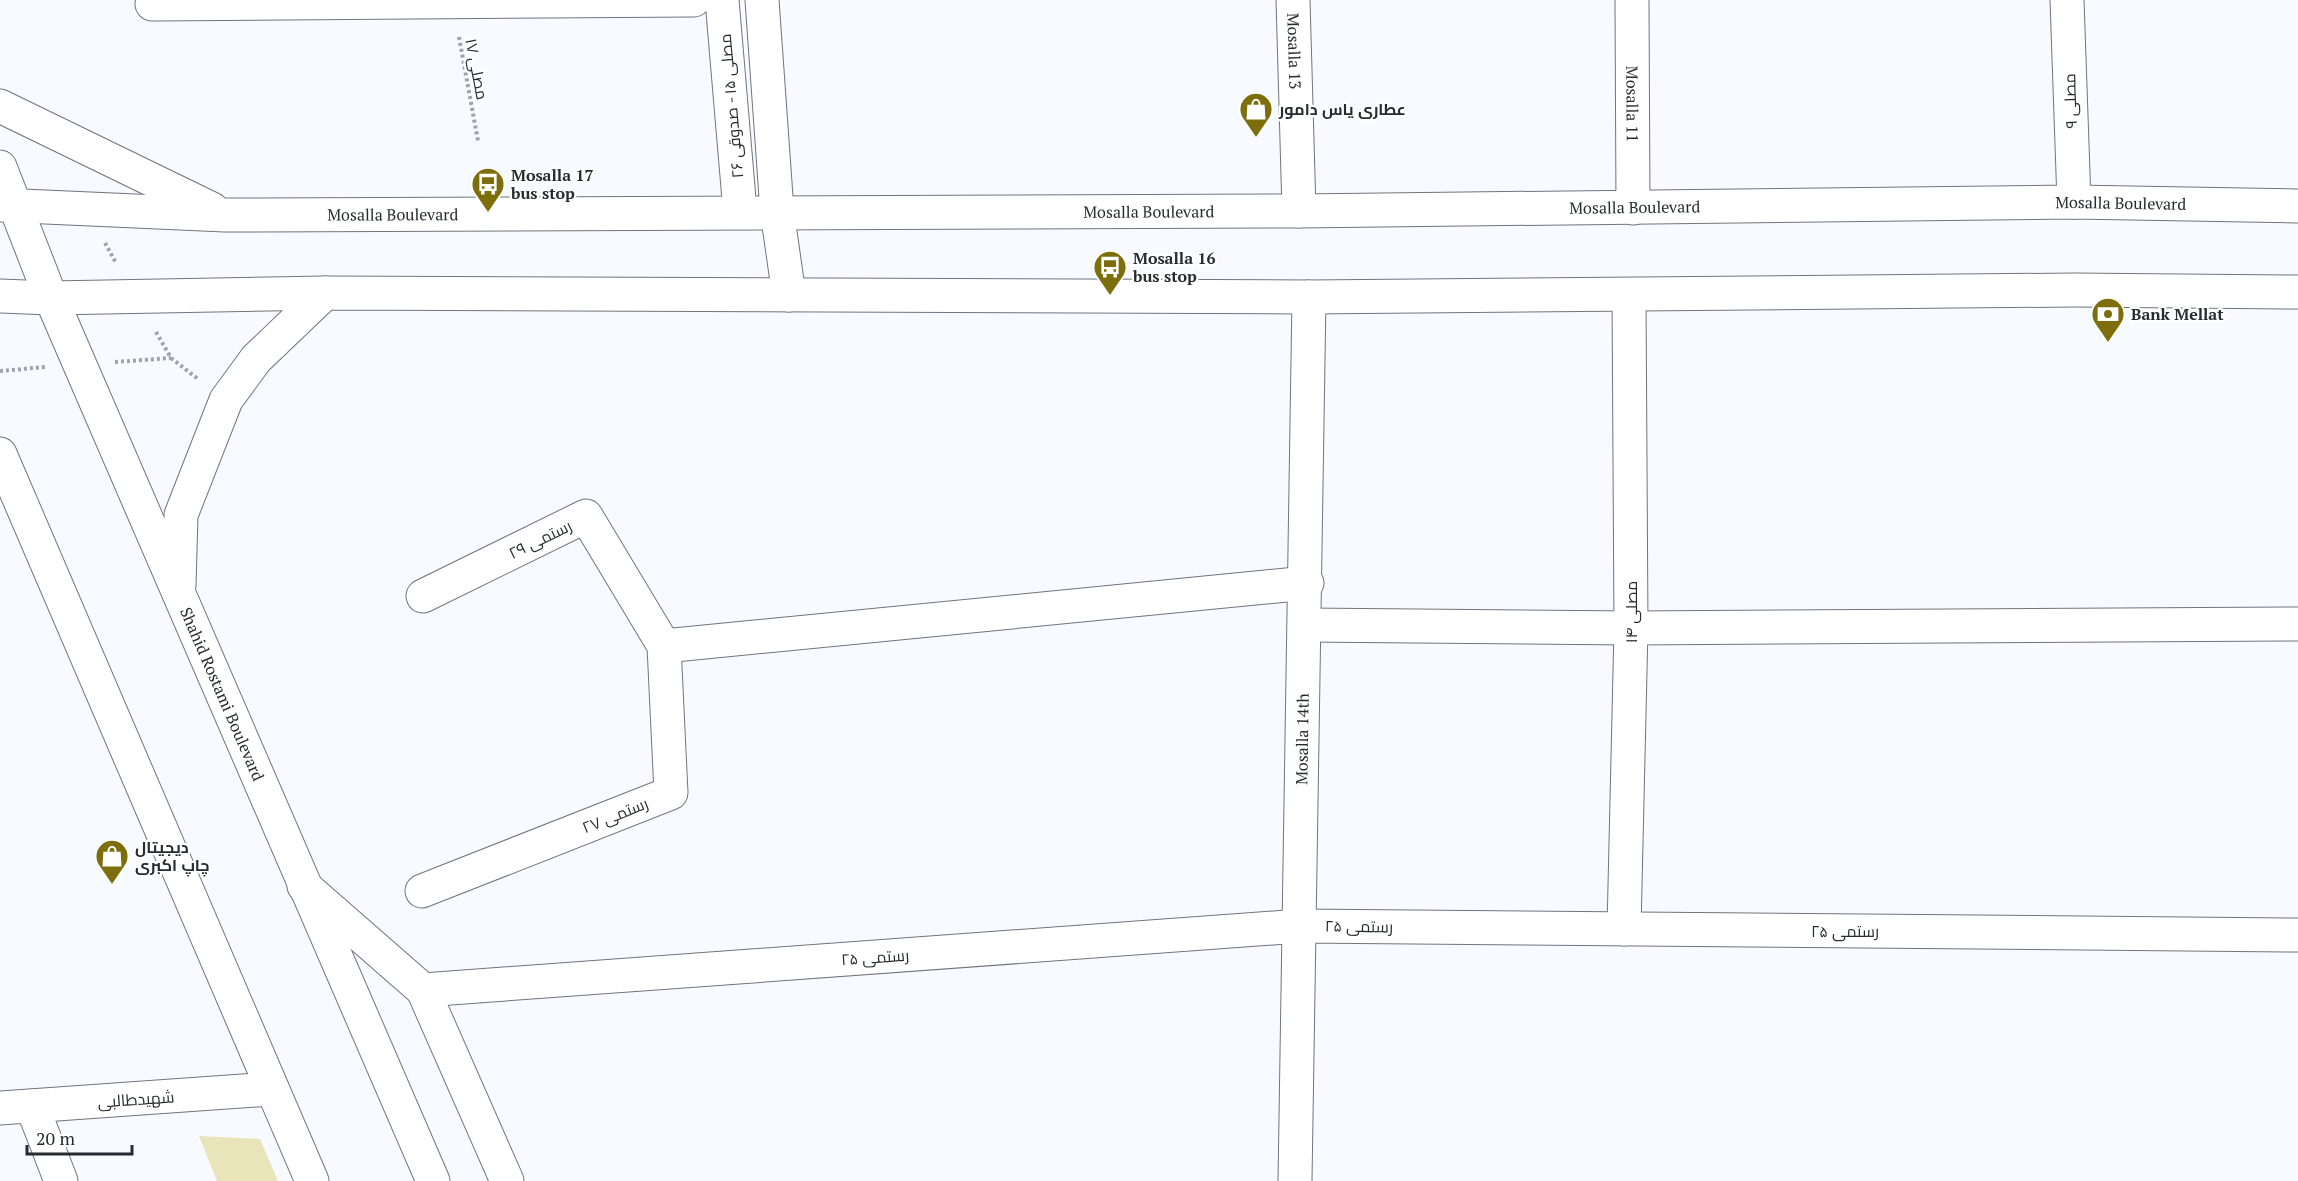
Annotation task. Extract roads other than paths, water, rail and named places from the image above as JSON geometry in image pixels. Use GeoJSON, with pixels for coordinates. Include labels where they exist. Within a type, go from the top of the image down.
{"type":"FeatureCollection","features":[{"type":"Feature","properties":{"kind":"street"},"geometry":{"type":"LineString","coordinates":[[152,4],[694,0]]}},
{"type":"Feature","properties":{"kind":"street","name":"مصلی ۱۵ - صدوقی ۲۶"},"geometry":{"type":"LineString","coordinates":[[722,0],[740,211]]}},
{"type":"Feature","properties":{"kind":"street"},"geometry":{"type":"LineString","coordinates":[[762,0],[777,211],[789,295]]}},
{"type":"Feature","properties":{"kind":"street","name":"Mosalla 13"},"geometry":{"type":"LineString","coordinates":[[1293,0],[1299,211]]}},
{"type":"Feature","properties":{"kind":"street","name":"Mosalla 11"},"geometry":{"type":"LineString","coordinates":[[1632,0],[1633,208]]}},
{"type":"Feature","properties":{"kind":"street","name":"مصلی ۹"},"geometry":{"type":"LineString","coordinates":[[2067,0],[2074,202]]}},
{"type":"Feature","properties":{"kind":"street"},"geometry":{"type":"LineString","coordinates":[[0,106],[225,215]]}},
{"type":"Feature","properties":{"kind":"street","name":"Shahid Rostami Boulevard"},"geometry":{"type":"LineString","coordinates":[[0,167],[7,204],[51,298],[433,1181]]}},
{"type":"Feature","properties":{"kind":"street","name":"Mosalla Boulevard"},"geometry":{"type":"LineString","coordinates":[[7,204],[225,215],[740,211],[1299,211],[2074,202],[2298,206]]}},
{"type":"Feature","properties":{"kind":"street"},"geometry":{"type":"LineString","coordinates":[[0,296],[51,298],[325,293],[1309,297],[2062,290],[2298,292]]}},
{"type":"Feature","properties":{"kind":"street"},"geometry":{"type":"LineString","coordinates":[[178,593],[181,515],[226,400],[256,359],[325,293]]}},
{"type":"Feature","properties":{"kind":"street","name":"مصلی ۱۴"},"geometry":{"type":"LineString","coordinates":[[1624,929],[1631,628],[1629,295]]}},
{"type":"Feature","properties":{"kind":"street","name":"Mosalla 14th"},"geometry":{"type":"LineString","coordinates":[[1295,1181],[1307,583],[1309,297]]}},
{"type":"Feature","properties":{"kind":"street"},"geometry":{"type":"LineString","coordinates":[[0,454],[312,1181]]}},
{"type":"Feature","properties":{"kind":"street","name":"رستمی ۲۹"},"geometry":{"type":"LineString","coordinates":[[423,596],[586,516],[664,646]]}},
{"type":"Feature","properties":{"kind":"street"},"geometry":{"type":"LineString","coordinates":[[664,646],[1307,583]]}},
{"type":"Feature","properties":{"kind":"street"},"geometry":{"type":"LineString","coordinates":[[1306,625],[1631,628],[2298,624]]}},
{"type":"Feature","properties":{"kind":"street","name":"رستمی ۲۷"},"geometry":{"type":"LineString","coordinates":[[422,891],[671,793],[664,646]]}},
{"type":"Feature","properties":{"kind":"street"},"geometry":{"type":"LineString","coordinates":[[304,886],[423,990],[507,1181]]}},
{"type":"Feature","properties":{"kind":"street","name":"رستمی ۲۵"},"geometry":{"type":"LineString","coordinates":[[423,990],[1300,926],[2298,935]]}},
{"type":"Feature","properties":{"kind":"street","name":"شهیدطالبی"},"geometry":{"type":"LineString","coordinates":[[0,1108],[272,1089]]}},
{"type":"Feature","properties":{"kind":"street"},"geometry":{"type":"LineString","coordinates":[[32,1106],[61,1181]]}},
{"type":"Feature","properties":{"kind":"place","name":"عطاری یاس دامور"},"geometry":{"type":"Point","coordinates":[1256,138]}},
{"type":"Feature","properties":{"kind":"place","name":"Mosalla 17 bus stop"},"geometry":{"type":"Point","coordinates":[488,213]}},
{"type":"Feature","properties":{"kind":"place","name":"Mosalla 16 bus stop"},"geometry":{"type":"Point","coordinates":[1110,296]}},
{"type":"Feature","properties":{"kind":"place","name":"Bank Mellat"},"geometry":{"type":"Point","coordinates":[2108,343]}},
{"type":"Feature","properties":{"kind":"place","name":"دیجیتال چاپ اکبری"},"geometry":{"type":"Point","coordinates":[112,885]}}]}
